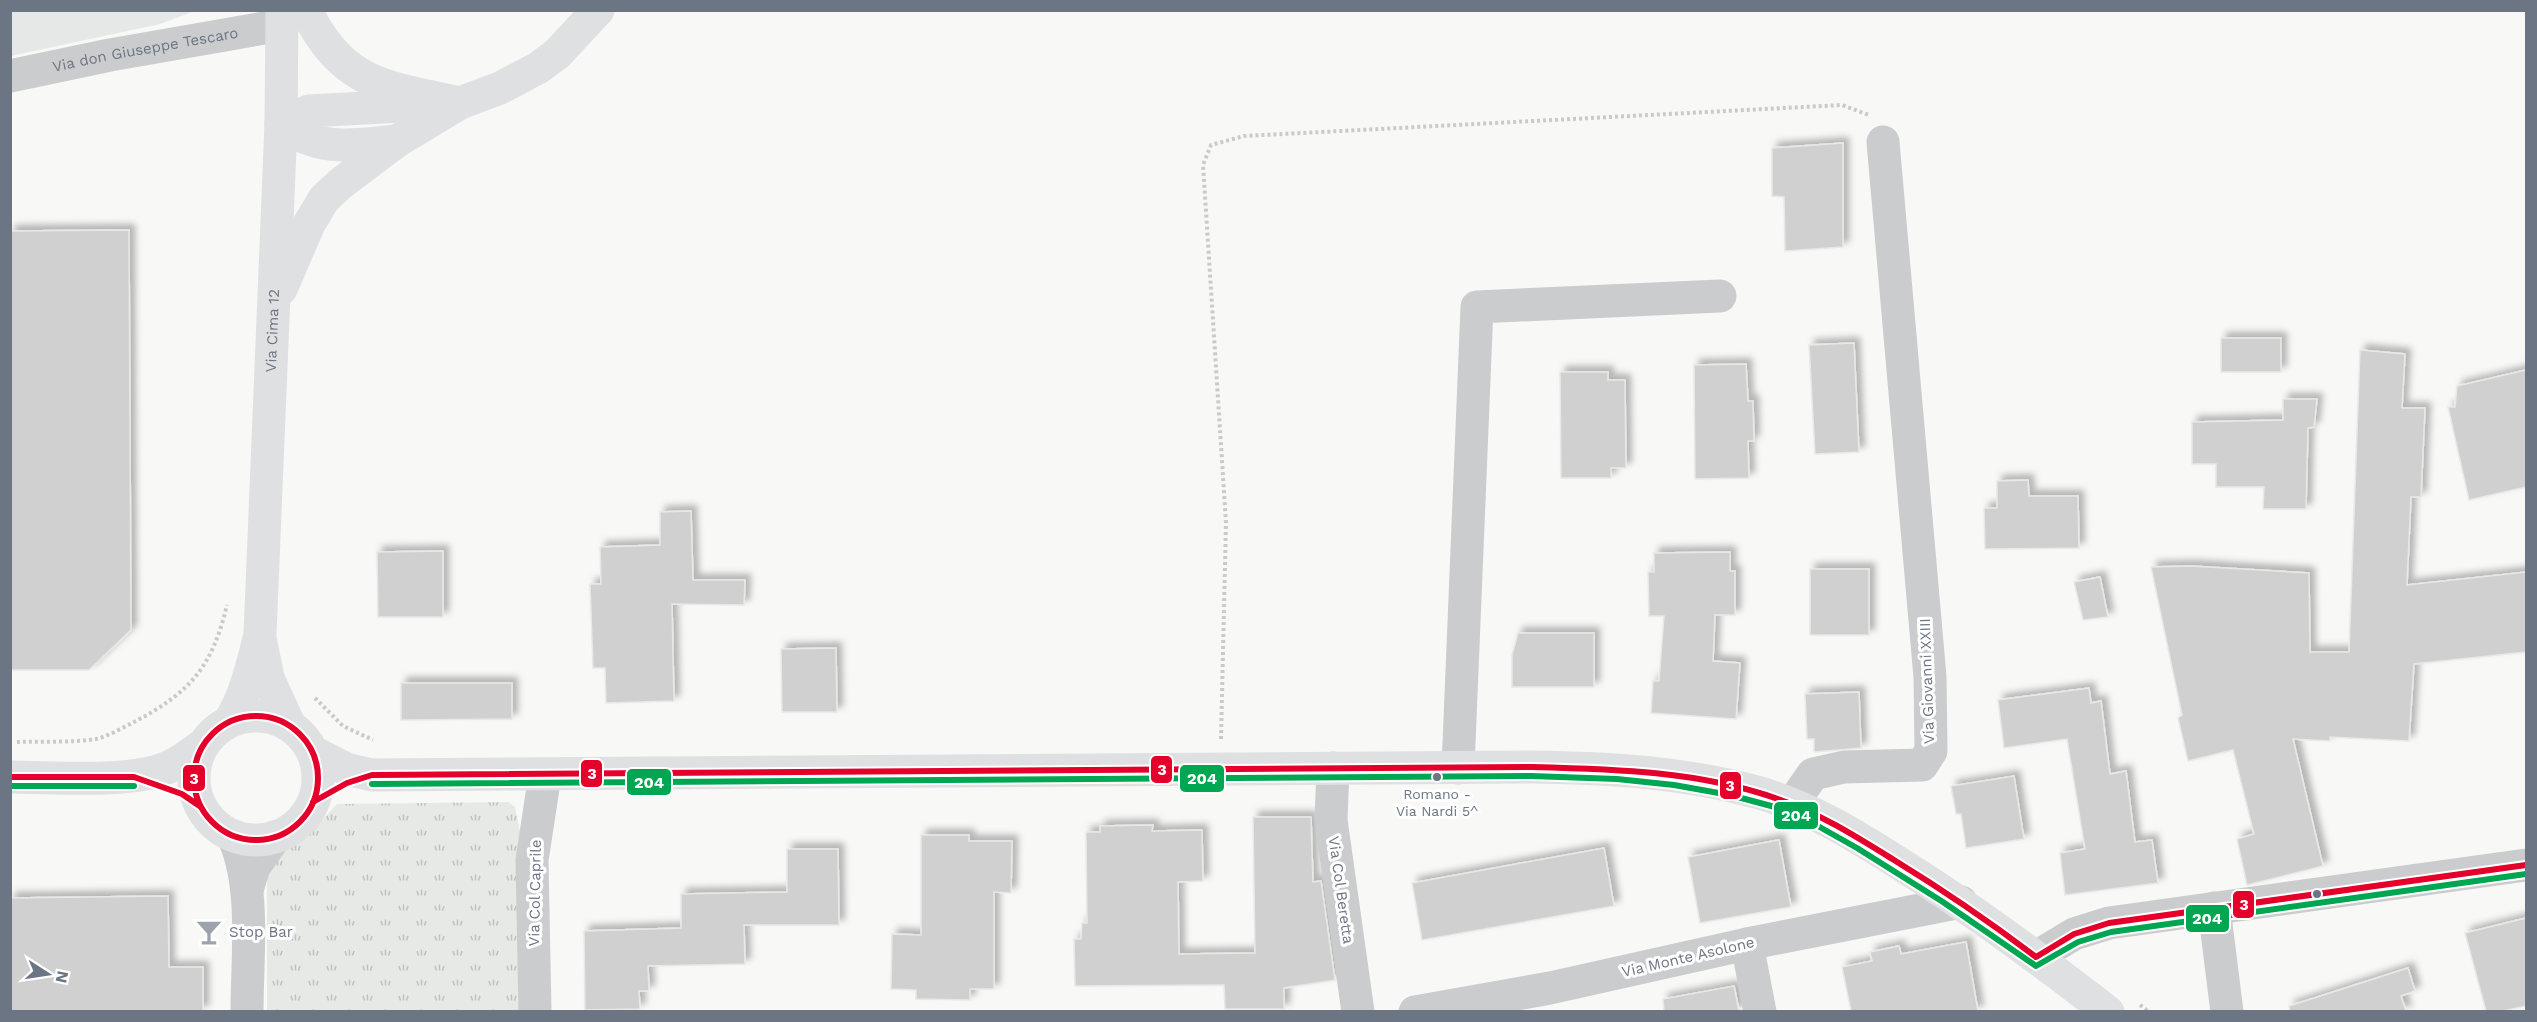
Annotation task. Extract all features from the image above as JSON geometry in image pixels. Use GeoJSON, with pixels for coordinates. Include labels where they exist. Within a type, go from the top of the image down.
{"type":"FeatureCollection","features":[{"type":"Feature","properties":{"kind":"main road"},"geometry":{"type":"LineString","coordinates":[[273,308],[309,224],[324,199],[397,141],[460,103],[500,88],[538,68],[557,54],[598,10]]}},
{"type":"Feature","properties":{"kind":"main road"},"geometry":{"type":"LineString","coordinates":[[290,15],[359,75],[392,88],[460,103]]}},
{"type":"Feature","properties":{"kind":"main road","name":"Via Cima 12"},"geometry":{"type":"LineString","coordinates":[[260,636],[281,124],[290,15]]}},
{"type":"Feature","properties":{"kind":"main road"},"geometry":{"type":"LineString","coordinates":[[281,124],[309,111],[460,103]]}},
{"type":"Feature","properties":{"kind":"main road"},"geometry":{"type":"LineString","coordinates":[[281,124],[297,135],[314,142],[350,145],[397,141]]}},
{"type":"Feature","properties":{"kind":"main road"},"geometry":{"type":"LineString","coordinates":[[230,721],[241,702],[260,636]]}},
{"type":"Feature","properties":{"kind":"main road"},"geometry":{"type":"LineString","coordinates":[[260,636],[268,678],[289,724]]}},
{"type":"Feature","properties":{"kind":"main road"},"geometry":{"type":"LineString","coordinates":[[10,777],[134,777],[167,768],[185,758],[204,744],[216,730],[230,721],[243,717],[262,716],[289,724],[303,736],[314,752],[319,780],[314,802],[299,823],[275,837],[256,840],[233,836],[213,822],[201,807],[182,794],[134,777]]}},
{"type":"Feature","properties":{"kind":"main road"},"geometry":{"type":"LineString","coordinates":[[201,807],[196,789],[195,770],[204,744]]}},
{"type":"Feature","properties":{"kind":"main road"},"geometry":{"type":"LineString","coordinates":[[314,752],[346,769],[372,775],[1333,768],[1578,768],[1644,771],[1723,784],[1792,804],[1833,822],[1961,902],[2108,1011]]}},
{"type":"Feature","properties":{"kind":"main road"},"geometry":{"type":"LineString","coordinates":[[314,802],[347,783],[372,775]]}},
{"type":"Feature","properties":{"kind":"street","name":"Via don Giuseppe Tescaro"},"geometry":{"type":"LineString","coordinates":[[10,76],[290,15]]}},
{"type":"Feature","properties":{"kind":"street","name":"Via Giovanni XXIII"},"geometry":{"type":"LineString","coordinates":[[1792,804],[1813,774],[1844,767],[1922,765],[1931,751],[1930,677],[1884,142]]}},
{"type":"Feature","properties":{"kind":"street"},"geometry":{"type":"LineString","coordinates":[[1458,768],[1477,307],[1720,296]]}},
{"type":"Feature","properties":{"kind":"street","name":"Via Col Beretta"},"geometry":{"type":"LineString","coordinates":[[1333,768],[1331,820],[1358,1011]]}},
{"type":"Feature","properties":{"kind":"street","name":"Via Col Caprile"},"geometry":{"type":"LineString","coordinates":[[535,1011],[532,860],[545,775]]}},
{"type":"Feature","properties":{"kind":"street"},"geometry":{"type":"LineString","coordinates":[[233,836],[238,847],[247,890],[247,1011]]}},
{"type":"Feature","properties":{"kind":"street"},"geometry":{"type":"LineString","coordinates":[[247,890],[254,867],[275,837]]}},
{"type":"Feature","properties":{"kind":"street"},"geometry":{"type":"LineString","coordinates":[[2036,957],[2090,927],[2526,865]]}},
{"type":"Feature","properties":{"kind":"street","name":"Via Monte Asolone"},"geometry":{"type":"LineString","coordinates":[[1415,1011],[1550,988],[1747,944],[1961,902]]}},
{"type":"Feature","properties":{"kind":"street"},"geometry":{"type":"LineString","coordinates":[[2214,908],[2227,1011]]}},
{"type":"Feature","properties":{"kind":"street"},"geometry":{"type":"LineString","coordinates":[[1747,944],[1760,1011]]}},
{"type":"Feature","properties":{"kind":"path"},"geometry":{"type":"LineString","coordinates":[[1219,770],[1226,523],[1203,165],[1211,144],[1244,136],[1842,105],[1868,113],[1884,142]]}},
{"type":"Feature","properties":{"kind":"path"},"geometry":{"type":"LineString","coordinates":[[10,742],[96,739],[109,735],[171,701],[191,683],[210,659],[229,596]]}},
{"type":"Feature","properties":{"kind":"path"},"geometry":{"type":"LineString","coordinates":[[312,694],[343,726],[378,742]]}},
{"type":"Feature","properties":{"kind":"shaded area"},"geometry":{"type":"Polygon","coordinates":[[[10,11],[195,11],[160,24],[11,56],[10,11]]]}},
{"type":"Feature","properties":{"kind":"green space"},"geometry":{"type":"Polygon","coordinates":[[[508,802],[515,807],[522,842],[521,1011],[267,1012],[267,877],[287,846],[307,836],[337,804],[508,802]]]}},
{"type":"Feature","properties":{"kind":"building"},"geometry":{"type":"Polygon","coordinates":[[[1843,143],[1843,247],[1785,251],[1784,197],[1772,196],[1772,148],[1843,143]]]}},
{"type":"Feature","properties":{"kind":"building"},"geometry":{"type":"Polygon","coordinates":[[[129,230],[131,630],[89,670],[10,670],[10,231],[129,230]]]}},
{"type":"Feature","properties":{"kind":"building"},"geometry":{"type":"Polygon","coordinates":[[[2221,338],[2281,338],[2281,372],[2221,372],[2221,338]]]}},
{"type":"Feature","properties":{"kind":"building"},"geometry":{"type":"Polygon","coordinates":[[[1854,343],[1859,452],[1815,454],[1809,345],[1854,343]]]}},
{"type":"Feature","properties":{"kind":"building"},"geometry":{"type":"Polygon","coordinates":[[[2360,350],[2405,354],[2402,408],[2425,408],[2421,497],[2411,497],[2407,585],[2526,572],[2526,652],[2414,664],[2409,741],[2330,737],[2330,741],[2293,739],[2323,866],[2247,885],[2237,839],[2254,834],[2233,750],[2188,761],[2178,718],[2182,715],[2151,567],[2191,566],[2309,573],[2310,652],[2349,652],[2360,350]]]}},
{"type":"Feature","properties":{"kind":"building"},"geometry":{"type":"Polygon","coordinates":[[[1746,364],[1748,401],[1753,401],[1754,441],[1748,441],[1749,478],[1695,479],[1694,365],[1746,364]]]}},
{"type":"Feature","properties":{"kind":"building"},"geometry":{"type":"Polygon","coordinates":[[[2526,370],[2526,487],[2469,500],[2448,407],[2455,407],[2457,386],[2526,370]]]}},
{"type":"Feature","properties":{"kind":"building"},"geometry":{"type":"Polygon","coordinates":[[[1560,372],[1608,372],[1608,380],[1625,380],[1626,468],[1611,468],[1611,478],[1561,478],[1560,372]]]}},
{"type":"Feature","properties":{"kind":"building"},"geometry":{"type":"Polygon","coordinates":[[[2283,399],[2317,399],[2314,427],[2308,428],[2306,509],[2263,509],[2264,487],[2216,487],[2216,464],[2192,464],[2192,422],[2283,420],[2283,399]]]}},
{"type":"Feature","properties":{"kind":"building"},"geometry":{"type":"Polygon","coordinates":[[[2028,480],[2029,496],[2078,496],[2079,548],[1985,549],[1984,508],[1997,508],[1997,481],[2028,480]]]}},
{"type":"Feature","properties":{"kind":"building"},"geometry":{"type":"Polygon","coordinates":[[[691,511],[693,580],[745,580],[744,605],[672,604],[674,701],[606,703],[605,668],[593,668],[590,584],[601,584],[600,547],[660,545],[660,512],[691,511]]]}},
{"type":"Feature","properties":{"kind":"building"},"geometry":{"type":"Polygon","coordinates":[[[443,551],[443,617],[378,617],[377,552],[443,551]]]}},
{"type":"Feature","properties":{"kind":"building"},"geometry":{"type":"Polygon","coordinates":[[[1730,552],[1730,571],[1735,571],[1735,615],[1715,615],[1713,661],[1740,663],[1736,719],[1651,713],[1653,681],[1659,681],[1664,616],[1649,616],[1648,572],[1654,572],[1654,553],[1730,552]]]}},
{"type":"Feature","properties":{"kind":"building"},"geometry":{"type":"Polygon","coordinates":[[[1810,569],[1869,569],[1869,635],[1810,635],[1810,569]]]}},
{"type":"Feature","properties":{"kind":"building"},"geometry":{"type":"Polygon","coordinates":[[[2100,577],[2108,617],[2083,620],[2074,582],[2100,577]]]}},
{"type":"Feature","properties":{"kind":"building"},"geometry":{"type":"Polygon","coordinates":[[[1518,633],[1594,633],[1594,687],[1512,687],[1512,655],[1518,633]]]}},
{"type":"Feature","properties":{"kind":"building"},"geometry":{"type":"Polygon","coordinates":[[[836,648],[837,712],[782,712],[781,649],[836,648]]]}},
{"type":"Feature","properties":{"kind":"building"},"geometry":{"type":"Polygon","coordinates":[[[401,683],[512,683],[512,719],[401,720],[401,683]]]}},
{"type":"Feature","properties":{"kind":"building"},"geometry":{"type":"Polygon","coordinates":[[[2089,688],[2091,703],[2101,701],[2110,774],[2126,771],[2135,842],[2152,840],[2158,883],[2065,895],[2060,853],[2085,849],[2067,739],[2004,748],[1998,700],[2089,688]]]}},
{"type":"Feature","properties":{"kind":"building"},"geometry":{"type":"Polygon","coordinates":[[[1859,692],[1861,748],[1814,752],[1814,739],[1807,739],[1805,694],[1859,692]]]}},
{"type":"Feature","properties":{"kind":"building"},"geometry":{"type":"Polygon","coordinates":[[[2014,776],[2024,839],[1966,848],[1961,814],[1956,814],[1951,786],[2014,776]]]}},
{"type":"Feature","properties":{"kind":"building"},"geometry":{"type":"Polygon","coordinates":[[[1253,817],[1311,817],[1313,882],[1321,881],[1335,980],[1284,988],[1284,1009],[1225,1009],[1224,985],[1075,986],[1074,939],[1081,939],[1082,923],[1087,923],[1086,832],[1100,832],[1100,826],[1153,825],[1152,831],[1202,830],[1203,881],[1178,882],[1179,954],[1255,953],[1253,817]]]}},
{"type":"Feature","properties":{"kind":"building"},"geometry":{"type":"Polygon","coordinates":[[[921,835],[969,835],[969,841],[1012,841],[1011,893],[994,892],[994,989],[970,989],[970,1000],[916,999],[916,990],[891,989],[892,934],[921,935],[921,835]]]}},
{"type":"Feature","properties":{"kind":"building"},"geometry":{"type":"Polygon","coordinates":[[[1779,840],[1791,907],[1700,923],[1688,857],[1779,840]]]}},
{"type":"Feature","properties":{"kind":"building"},"geometry":{"type":"Polygon","coordinates":[[[1604,848],[1614,906],[1422,940],[1412,883],[1604,848]]]}},
{"type":"Feature","properties":{"kind":"building"},"geometry":{"type":"Polygon","coordinates":[[[787,849],[838,849],[839,925],[744,925],[745,964],[648,966],[649,991],[639,991],[640,1009],[585,1010],[584,931],[681,928],[681,894],[787,892],[787,849]]]}},
{"type":"Feature","properties":{"kind":"building"},"geometry":{"type":"Polygon","coordinates":[[[168,896],[169,967],[203,967],[203,1011],[10,1011],[10,898],[168,896]]]}},
{"type":"Feature","properties":{"kind":"building"},"geometry":{"type":"Polygon","coordinates":[[[2526,918],[2526,1006],[2503,1011],[2486,1011],[2465,933],[2526,918]]]}},
{"type":"Feature","properties":{"kind":"building"},"geometry":{"type":"Polygon","coordinates":[[[1966,942],[1978,1011],[1851,1011],[1842,967],[1872,961],[1870,952],[1899,946],[1901,954],[1966,942]]]}},
{"type":"Feature","properties":{"kind":"building"},"geometry":{"type":"Polygon","coordinates":[[[2408,968],[2415,991],[2401,996],[2406,1011],[2290,1011],[2289,1006],[2408,968]]]}},
{"type":"Feature","properties":{"kind":"building"},"geometry":{"type":"Polygon","coordinates":[[[1734,986],[1739,1011],[1664,1011],[1663,999],[1734,986]]]}},
{"type":"Feature","properties":{"kind":"transit line","name":"3"},"geometry":{"type":"LineString","coordinates":[[256,716],[280,721],[300,734],[313,754],[318,778],[313,802],[300,822],[280,835],[256,840],[232,835],[212,822],[199,802],[194,778],[199,754],[212,734],[232,721],[256,716]]}},
{"type":"Feature","properties":{"kind":"transit line","name":"3"},"geometry":{"type":"LineString","coordinates":[[313,802],[347,783],[372,775],[1531,767],[1656,773],[1718,782],[1748,790],[1778,799],[1823,818],[1930,883],[2036,957],[2074,934],[2109,923],[2526,865]]}},
{"type":"Feature","properties":{"kind":"transit line","name":"204"},"geometry":{"type":"LineString","coordinates":[[372,784],[1531,776],[1617,779],[1674,785],[1730,795],[1775,807],[1809,821],[1943,902],[2036,966],[2078,942],[2111,932],[2526,874]]}},
{"type":"Feature","properties":{"kind":"transit line","name":"3"},"geometry":{"type":"LineString","coordinates":[[10,777],[134,777],[182,794],[201,807]]}},
{"type":"Feature","properties":{"kind":"transit line","name":"204"},"geometry":{"type":"LineString","coordinates":[[10,786],[134,786]]}},
{"type":"Feature","properties":{"kind":"place","name":"Romano - Via Nardi 5^"},"geometry":{"type":"Point","coordinates":[1437,777]}},
{"type":"Feature","properties":{"kind":"place","name":"Stop Bar"},"geometry":{"type":"Point","coordinates":[209,932]}}]}
